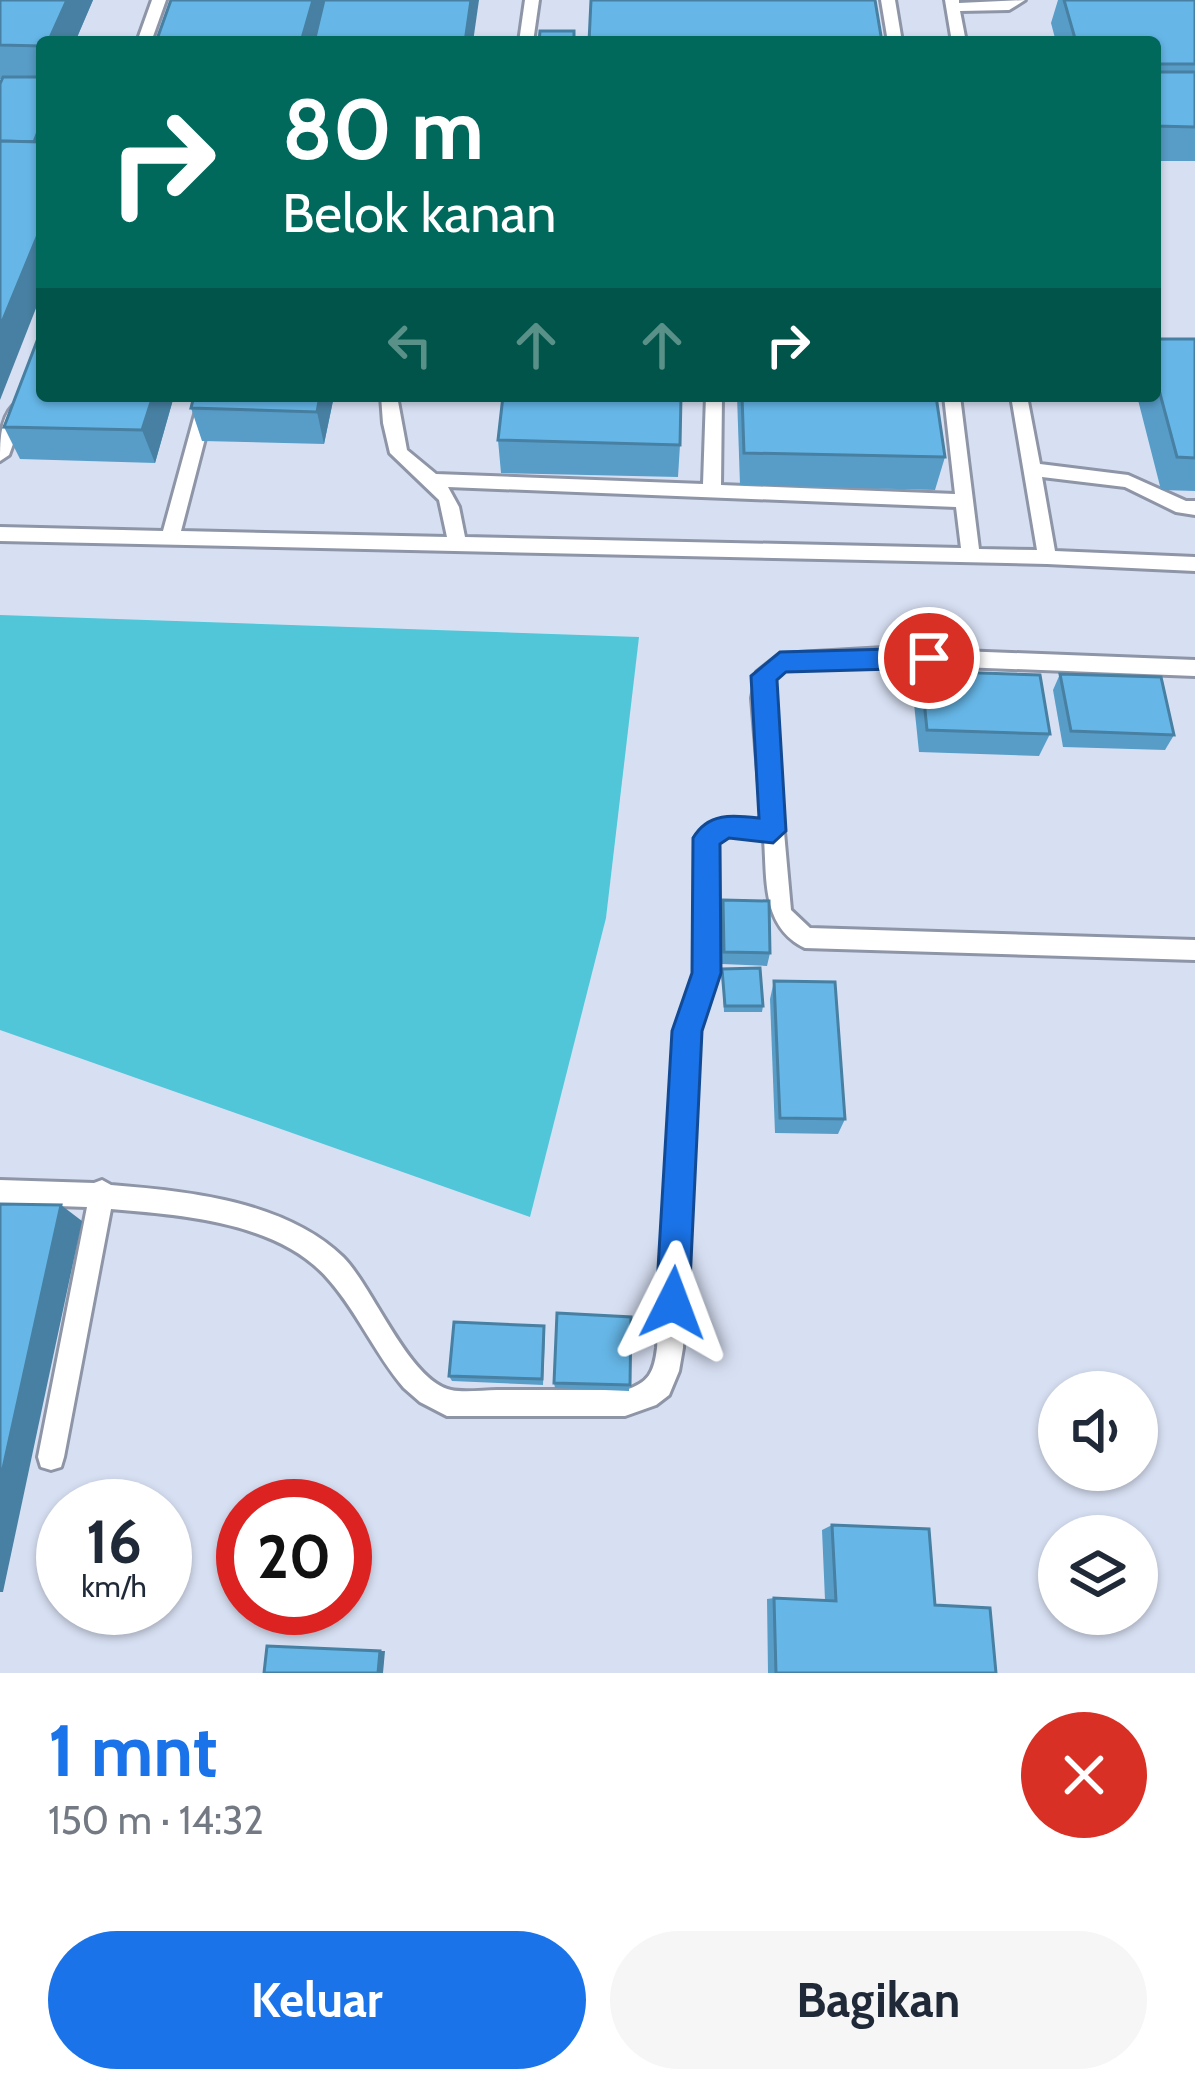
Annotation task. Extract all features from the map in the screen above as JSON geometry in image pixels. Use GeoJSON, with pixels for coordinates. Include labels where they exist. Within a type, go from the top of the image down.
{"type":"FeatureCollection","features":[{"type":"Feature","properties":{"kind":"lane"},"geometry":{"type":"LineString","coordinates":[[146,36],[159,0]]}},
{"type":"Feature","properties":{"kind":"lane"},"geometry":{"type":"LineString","coordinates":[[527,36],[532,0]]}},
{"type":"Feature","properties":{"kind":"lane"},"geometry":{"type":"LineString","coordinates":[[888,0],[894,36]]}},
{"type":"Feature","properties":{"kind":"lane"},"geometry":{"type":"LineString","coordinates":[[958,36],[953,4],[1009,6],[1018,0]]}},
{"type":"Feature","properties":{"kind":"lane"},"geometry":{"type":"LineString","coordinates":[[0,455],[26,384]]}},
{"type":"Feature","properties":{"kind":"lane"},"geometry":{"type":"LineString","coordinates":[[170,538],[206,402]]}},
{"type":"Feature","properties":{"kind":"lane"},"geometry":{"type":"LineString","coordinates":[[388,402],[391,440],[400,459],[448,500],[457,544]]}},
{"type":"Feature","properties":{"kind":"lane"},"geometry":{"type":"LineString","coordinates":[[712,490],[714,402]]}},
{"type":"Feature","properties":{"kind":"lane"},"geometry":{"type":"LineString","coordinates":[[953,402],[971,555]]}},
{"type":"Feature","properties":{"kind":"lane"},"geometry":{"type":"LineString","coordinates":[[1020,402],[1046,557]]}},
{"type":"Feature","properties":{"kind":"lane"},"geometry":{"type":"LineString","coordinates":[[1032,470],[1124,476],[1170,496],[1182,508],[1195,508]]}},
{"type":"Feature","properties":{"kind":"lane"},"geometry":{"type":"LineString","coordinates":[[428,479],[964,501]]}},
{"type":"Feature","properties":{"kind":"lane"},"geometry":{"type":"LineString","coordinates":[[0,534],[1195,564]]}},
{"type":"Feature","properties":{"kind":"lane"},"geometry":{"type":"LineString","coordinates":[[1195,668],[884,656],[780,662],[764,676],[762,698],[781,914],[805,938],[1195,950]]}},
{"type":"Feature","properties":{"kind":"lane"},"geometry":{"type":"LineString","coordinates":[[0,1192],[102,1192],[198,1208],[320,1250],[413,1378],[447,1403],[625,1403],[652,1397],[666,1384],[670,1348],[687,1031],[706,973],[706,838],[726,826],[773,831]]}},
{"type":"Feature","properties":{"kind":"lane"},"geometry":{"type":"LineString","coordinates":[[51,1457],[102,1192]]}},
{"type":"Feature","properties":{"kind":"water"},"geometry":{"type":"Polygon","coordinates":[[[0,615],[639,637],[606,918],[530,1217],[0,1030],[0,615]]]}},
{"type":"Feature","properties":{"kind":"building"},"geometry":{"type":"Polygon","coordinates":[[[0,0],[67,0],[51,36],[36,36],[36,46],[0,45],[0,0]]]}},
{"type":"Feature","properties":{"kind":"building"},"geometry":{"type":"Polygon","coordinates":[[[171,0],[313,0],[303,36],[158,36],[171,0]]]}},
{"type":"Feature","properties":{"kind":"building"},"geometry":{"type":"Polygon","coordinates":[[[324,0],[471,0],[466,36],[315,36],[324,0]]]}},
{"type":"Feature","properties":{"kind":"building"},"geometry":{"type":"Polygon","coordinates":[[[591,0],[875,0],[881,36],[589,36],[591,0]]]}},
{"type":"Feature","properties":{"kind":"building"},"geometry":{"type":"Polygon","coordinates":[[[1064,0],[1195,0],[1195,64],[1161,64],[1161,36],[1074,36],[1064,0]]]}},
{"type":"Feature","properties":{"kind":"building"},"geometry":{"type":"Polygon","coordinates":[[[540,31],[574,31],[574,36],[540,36],[540,31]]]}},
{"type":"Feature","properties":{"kind":"building"},"geometry":{"type":"Polygon","coordinates":[[[1161,72],[1195,72],[1195,127],[1161,126],[1161,72]]]}},
{"type":"Feature","properties":{"kind":"building"},"geometry":{"type":"Polygon","coordinates":[[[3,77],[36,77],[34,142],[0,141],[3,77]]]}},
{"type":"Feature","properties":{"kind":"building"},"geometry":{"type":"Polygon","coordinates":[[[0,141],[36,142],[36,240],[0,327],[0,141]]]}},
{"type":"Feature","properties":{"kind":"building"},"geometry":{"type":"Polygon","coordinates":[[[1161,339],[1195,339],[1195,458],[1177,457],[1161,397],[1161,339]]]}},
{"type":"Feature","properties":{"kind":"building"},"geometry":{"type":"Polygon","coordinates":[[[36,344],[36,402],[151,402],[142,430],[4,427],[36,344]]]}},
{"type":"Feature","properties":{"kind":"building"},"geometry":{"type":"Polygon","coordinates":[[[192,402],[319,402],[317,412],[191,408],[192,402]]]}},
{"type":"Feature","properties":{"kind":"building"},"geometry":{"type":"Polygon","coordinates":[[[502,402],[681,402],[680,445],[498,440],[502,402]]]}},
{"type":"Feature","properties":{"kind":"building"},"geometry":{"type":"Polygon","coordinates":[[[742,402],[937,402],[945,457],[744,453],[742,402]]]}},
{"type":"Feature","properties":{"kind":"building"},"geometry":{"type":"Polygon","coordinates":[[[921,671],[1040,675],[1050,734],[927,730],[921,671]]]}},
{"type":"Feature","properties":{"kind":"building"},"geometry":{"type":"Polygon","coordinates":[[[1060,674],[1161,677],[1174,735],[1071,731],[1060,674]]]}},
{"type":"Feature","properties":{"kind":"building"},"geometry":{"type":"Polygon","coordinates":[[[723,900],[769,901],[770,953],[724,952],[723,900]]]}},
{"type":"Feature","properties":{"kind":"building"},"geometry":{"type":"Polygon","coordinates":[[[760,968],[763,1006],[725,1006],[722,969],[760,968]]]}},
{"type":"Feature","properties":{"kind":"building"},"geometry":{"type":"Polygon","coordinates":[[[774,981],[835,982],[845,1119],[780,1118],[774,981]]]}},
{"type":"Feature","properties":{"kind":"building"},"geometry":{"type":"Polygon","coordinates":[[[0,1204],[61,1205],[0,1482],[0,1204]]]}},
{"type":"Feature","properties":{"kind":"building"},"geometry":{"type":"Polygon","coordinates":[[[557,1313],[631,1317],[630,1385],[554,1383],[557,1313]]]}},
{"type":"Feature","properties":{"kind":"building"},"geometry":{"type":"Polygon","coordinates":[[[454,1322],[544,1326],[542,1379],[449,1376],[454,1322]]]}},
{"type":"Feature","properties":{"kind":"building"},"geometry":{"type":"Polygon","coordinates":[[[832,1525],[929,1529],[935,1605],[990,1608],[996,1673],[776,1673],[774,1598],[836,1601],[832,1525]]]}},
{"type":"Feature","properties":{"kind":"building"},"geometry":{"type":"Polygon","coordinates":[[[267,1646],[380,1651],[378,1673],[264,1673],[267,1646]]]}},
{"type":"Feature","properties":{"kind":"route"},"geometry":{"type":"LineString","coordinates":[[673,1303],[687,1031],[706,973],[706,838],[726,826],[773,831],[764,676],[780,662],[929,658]]}}]}
